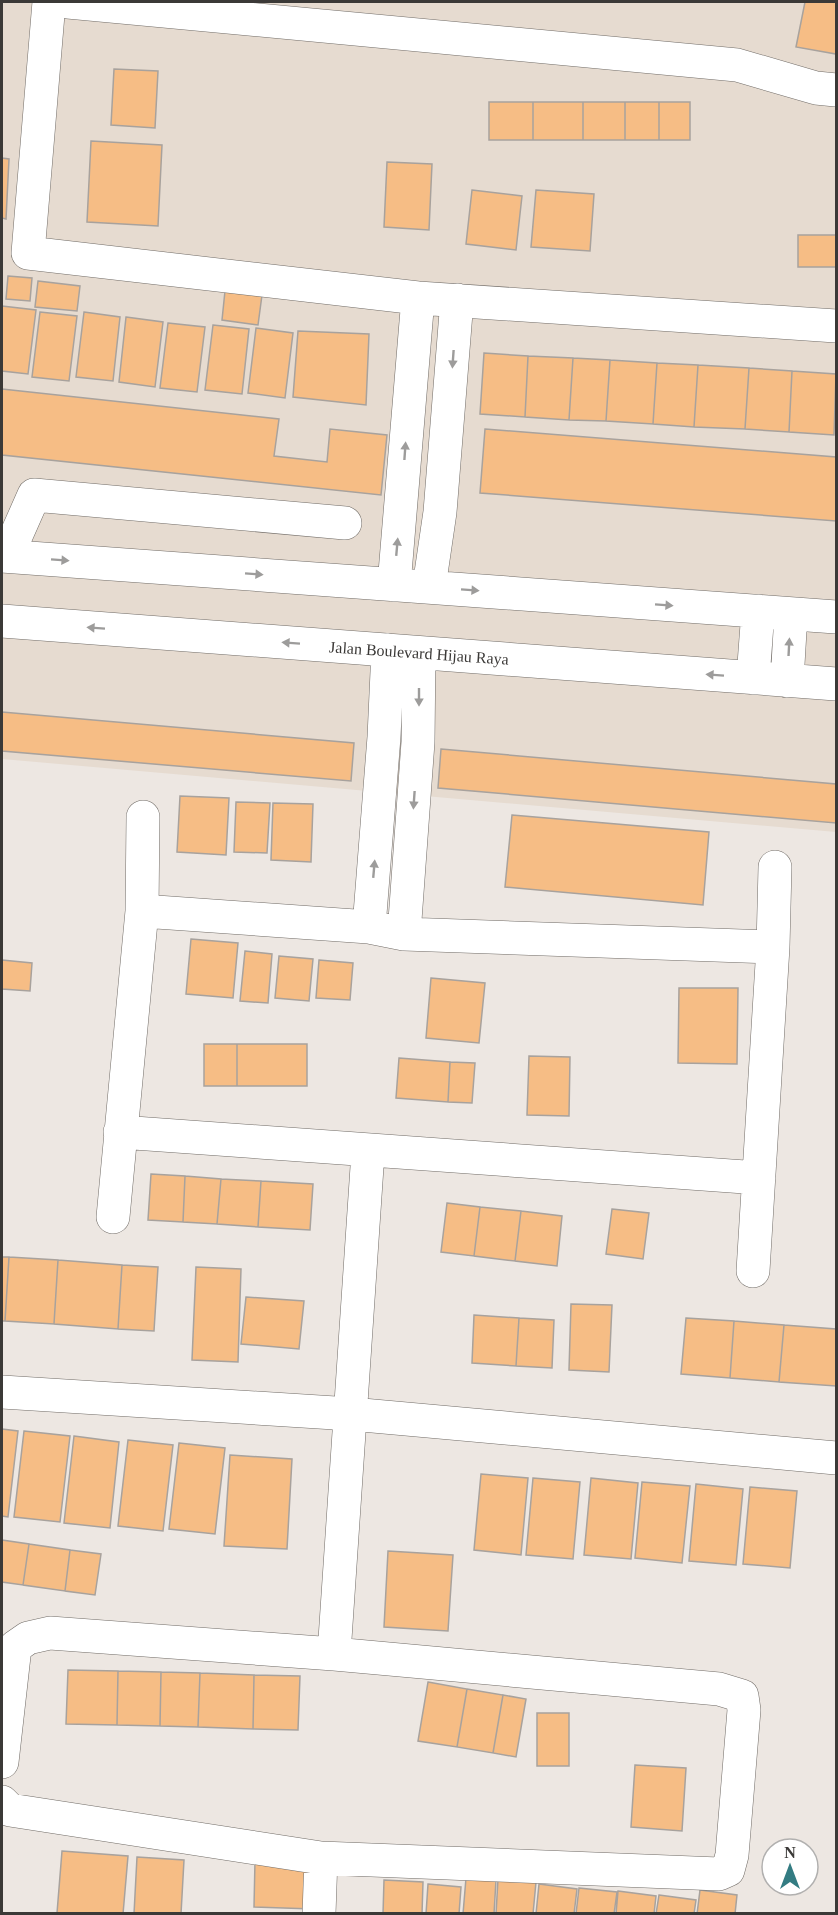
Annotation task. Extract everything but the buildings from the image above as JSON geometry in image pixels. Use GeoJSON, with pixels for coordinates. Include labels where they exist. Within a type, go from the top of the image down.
{"type":"FeatureCollection","features":[{"type":"Feature","properties":{"kind":"street"},"geometry":{"type":"LineString","coordinates":[[49,2],[15,252],[418,298],[837,326]]}},
{"type":"Feature","properties":{"kind":"street"},"geometry":{"type":"LineString","coordinates":[[68,2],[737,65],[816,88],[837,90]]}},
{"type":"Feature","properties":{"kind":"street"},"geometry":{"type":"LineString","coordinates":[[394,585],[418,298]]}},
{"type":"Feature","properties":{"kind":"street"},"geometry":{"type":"LineString","coordinates":[[429,587],[440,512],[457,300]]}},
{"type":"Feature","properties":{"kind":"street"},"geometry":{"type":"LineString","coordinates":[[408,415],[448,418]]}},
{"type":"Feature","properties":{"kind":"street"},"geometry":{"type":"LineString","coordinates":[[345,523],[34,495],[4,556],[837,617]]}},
{"type":"Feature","properties":{"kind":"street"},"geometry":{"type":"LineString","coordinates":[[753,678],[758,611]]}},
{"type":"Feature","properties":{"kind":"street"},"geometry":{"type":"LineString","coordinates":[[788,681],[791,614]]}},
{"type":"Feature","properties":{"kind":"street","name":"Jalan Boulevard Hijau Raya"},"geometry":{"type":"LineString","coordinates":[[2,621],[837,684]]}},
{"type":"Feature","properties":{"kind":"street"},"geometry":{"type":"LineString","coordinates":[[369,927],[384,737],[404,652]]}},
{"type":"Feature","properties":{"kind":"street"},"geometry":{"type":"LineString","coordinates":[[404,652],[418,742],[404,934]]}},
{"type":"Feature","properties":{"kind":"street"},"geometry":{"type":"LineString","coordinates":[[113,1217],[142,911],[143,817]]}},
{"type":"Feature","properties":{"kind":"street"},"geometry":{"type":"LineString","coordinates":[[753,1271],[773,947],[775,867]]}},
{"type":"Feature","properties":{"kind":"street"},"geometry":{"type":"LineString","coordinates":[[142,911],[369,927],[404,934],[773,947]]}},
{"type":"Feature","properties":{"kind":"street"},"geometry":{"type":"LineString","coordinates":[[120,1131],[368,1152],[759,1178]]}},
{"type":"Feature","properties":{"kind":"street"},"geometry":{"type":"LineString","coordinates":[[334,1654],[368,1152]]}},
{"type":"Feature","properties":{"kind":"street"},"geometry":{"type":"LineString","coordinates":[[2,1392],[351,1414],[837,1458]]}},
{"type":"Feature","properties":{"kind":"street"},"geometry":{"type":"LineString","coordinates":[[2,1762],[15,1647],[28,1638],[50,1634],[334,1654],[719,1689],[742,1696],[744,1710],[732,1855],[728,1869],[719,1874],[321,1858],[10,1810],[2,1802]]}},
{"type":"Feature","properties":{"kind":"street"},"geometry":{"type":"LineString","coordinates":[[319,1914],[321,1858]]}},
{"type":"Feature","properties":{"kind":"shaded area"},"geometry":{"type":"Polygon","coordinates":[[[2,2],[836,2],[836,832],[2,759],[2,2]]]}}]}
